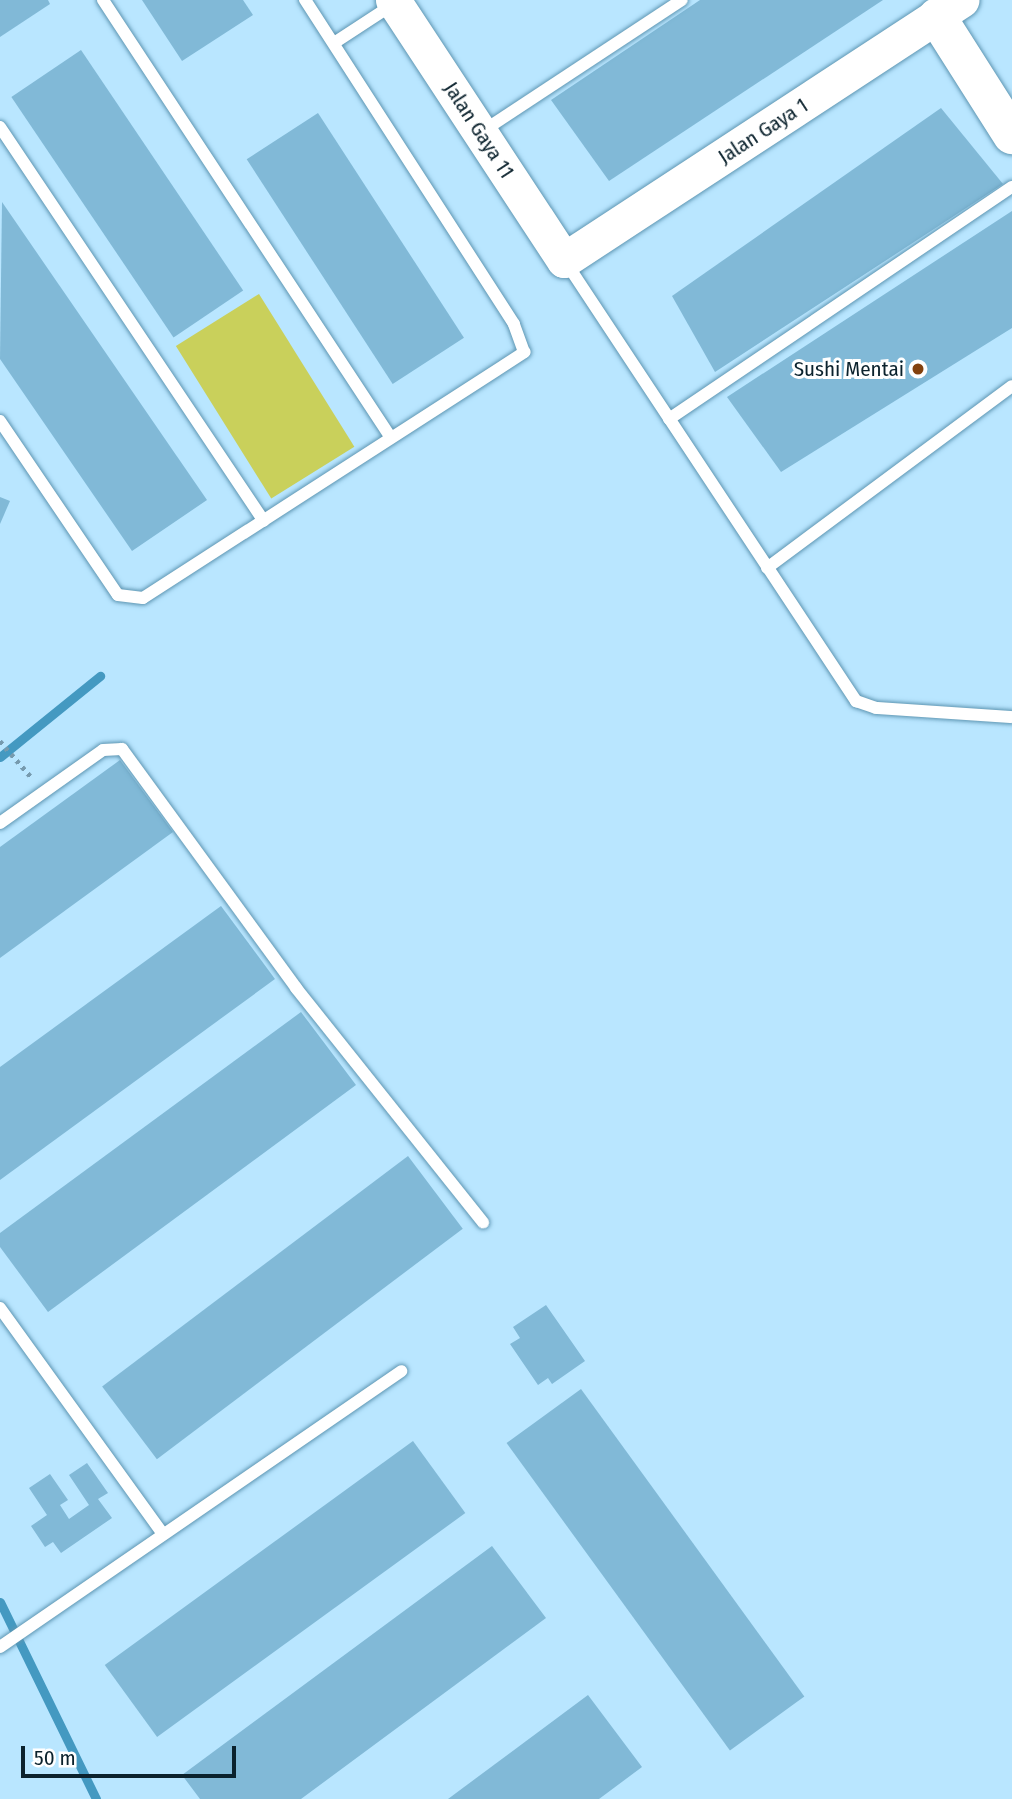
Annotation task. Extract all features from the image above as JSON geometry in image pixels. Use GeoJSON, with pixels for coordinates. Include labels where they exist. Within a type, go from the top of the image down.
{"type":"FeatureCollection","features":[{"type":"Feature","properties":{"kind":"highway"},"geometry":{"type":"LineString","coordinates":[[949,8],[1012,135]]}},
{"type":"Feature","properties":{"kind":"street","name":"Jalan Gaya 11"},"geometry":{"type":"LineString","coordinates":[[394,1],[564,260]]}},
{"type":"Feature","properties":{"kind":"street","name":"Jalan Gaya 1"},"geometry":{"type":"LineString","coordinates":[[564,260],[949,8]]}},
{"type":"Feature","properties":{"kind":"lane"},"geometry":{"type":"LineString","coordinates":[[103,0],[391,438]]}},
{"type":"Feature","properties":{"kind":"lane"},"geometry":{"type":"LineString","coordinates":[[0,421],[118,595],[143,598],[524,352],[514,324],[305,0]]}},
{"type":"Feature","properties":{"kind":"lane"},"geometry":{"type":"LineString","coordinates":[[480,133],[682,0]]}},
{"type":"Feature","properties":{"kind":"lane"},"geometry":{"type":"LineString","coordinates":[[334,43],[394,1]]}},
{"type":"Feature","properties":{"kind":"lane"},"geometry":{"type":"LineString","coordinates":[[0,127],[264,521]]}},
{"type":"Feature","properties":{"kind":"lane"},"geometry":{"type":"LineString","coordinates":[[669,419],[1012,187]]}},
{"type":"Feature","properties":{"kind":"lane"},"geometry":{"type":"LineString","coordinates":[[564,260],[856,701],[876,708],[1012,717]]}},
{"type":"Feature","properties":{"kind":"lane"},"geometry":{"type":"LineString","coordinates":[[767,568],[1012,386]]}},
{"type":"Feature","properties":{"kind":"lane"},"geometry":{"type":"LineString","coordinates":[[0,823],[103,750],[122,749],[296,988],[483,1222]]}},
{"type":"Feature","properties":{"kind":"lane"},"geometry":{"type":"LineString","coordinates":[[0,1308],[162,1533]]}},
{"type":"Feature","properties":{"kind":"lane"},"geometry":{"type":"LineString","coordinates":[[0,1647],[401,1371]]}},
{"type":"Feature","properties":{"kind":"path"},"geometry":{"type":"LineString","coordinates":[[0,741],[16,759]]}},
{"type":"Feature","properties":{"kind":"green space"},"geometry":{"type":"Polygon","coordinates":[[[259,294],[354,447],[271,499],[176,346],[259,294]]]}},
{"type":"Feature","properties":{"kind":"building"},"geometry":{"type":"Polygon","coordinates":[[[0,0],[48,0],[50,4],[0,37],[0,0]]]}},
{"type":"Feature","properties":{"kind":"building"},"geometry":{"type":"Polygon","coordinates":[[[142,0],[243,0],[253,15],[182,61],[142,0]]]}},
{"type":"Feature","properties":{"kind":"building"},"geometry":{"type":"Polygon","coordinates":[[[700,0],[883,0],[609,181],[551,100],[700,0]]]}},
{"type":"Feature","properties":{"kind":"building"},"geometry":{"type":"Polygon","coordinates":[[[81,50],[243,290],[174,337],[11,97],[81,50]]]}},
{"type":"Feature","properties":{"kind":"building"},"geometry":{"type":"Polygon","coordinates":[[[941,108],[1003,184],[715,372],[672,296],[941,108]]]}},
{"type":"Feature","properties":{"kind":"building"},"geometry":{"type":"Polygon","coordinates":[[[318,113],[464,338],[393,384],[247,159],[318,113]]]}},
{"type":"Feature","properties":{"kind":"building"},"geometry":{"type":"Polygon","coordinates":[[[2,202],[207,500],[132,551],[0,359],[2,202]]]}},
{"type":"Feature","properties":{"kind":"building"},"geometry":{"type":"Polygon","coordinates":[[[1012,211],[1012,328],[781,472],[727,397],[1012,211]]]}},
{"type":"Feature","properties":{"kind":"building"},"geometry":{"type":"Polygon","coordinates":[[[0,497],[10,501],[0,524],[0,497]]]}},
{"type":"Feature","properties":{"kind":"building"},"geometry":{"type":"Polygon","coordinates":[[[120,760],[173,832],[0,958],[0,847],[120,760]]]}},
{"type":"Feature","properties":{"kind":"building"},"geometry":{"type":"Polygon","coordinates":[[[221,906],[275,979],[0,1180],[0,1067],[221,906]]]}},
{"type":"Feature","properties":{"kind":"building"},"geometry":{"type":"Polygon","coordinates":[[[301,1012],[356,1085],[48,1312],[0,1247],[0,1233],[301,1012]]]}},
{"type":"Feature","properties":{"kind":"building"},"geometry":{"type":"Polygon","coordinates":[[[408,1156],[463,1229],[157,1459],[102,1386],[408,1156]]]}},
{"type":"Feature","properties":{"kind":"building"},"geometry":{"type":"Polygon","coordinates":[[[546,1305],[585,1361],[552,1384],[548,1378],[538,1385],[510,1344],[520,1338],[513,1327],[546,1305]]]}},
{"type":"Feature","properties":{"kind":"building"},"geometry":{"type":"Polygon","coordinates":[[[581,1389],[804,1696],[730,1751],[507,1443],[581,1389]]]}},
{"type":"Feature","properties":{"kind":"building"},"geometry":{"type":"Polygon","coordinates":[[[413,1441],[465,1513],[157,1737],[105,1665],[413,1441]]]}},
{"type":"Feature","properties":{"kind":"building"},"geometry":{"type":"Polygon","coordinates":[[[87,1463],[108,1493],[98,1499],[112,1518],[61,1553],[53,1542],[45,1547],[31,1526],[47,1515],[29,1488],[50,1474],[68,1500],[60,1505],[69,1519],[89,1505],[69,1475],[87,1463]]]}},
{"type":"Feature","properties":{"kind":"building"},"geometry":{"type":"Polygon","coordinates":[[[492,1546],[546,1618],[301,1799],[200,1799],[182,1775],[492,1546]]]}},
{"type":"Feature","properties":{"kind":"building"},"geometry":{"type":"Polygon","coordinates":[[[588,1695],[642,1767],[599,1799],[448,1799],[588,1695]]]}},
{"type":"Feature","properties":{"kind":"waterway"},"geometry":{"type":"LineString","coordinates":[[0,757],[100,676]]}},
{"type":"Feature","properties":{"kind":"waterway"},"geometry":{"type":"LineString","coordinates":[[0,1602],[96,1799]]}},
{"type":"Feature","properties":{"kind":"place","name":"Sushi Mentai"},"geometry":{"type":"Point","coordinates":[918,369]}}]}
